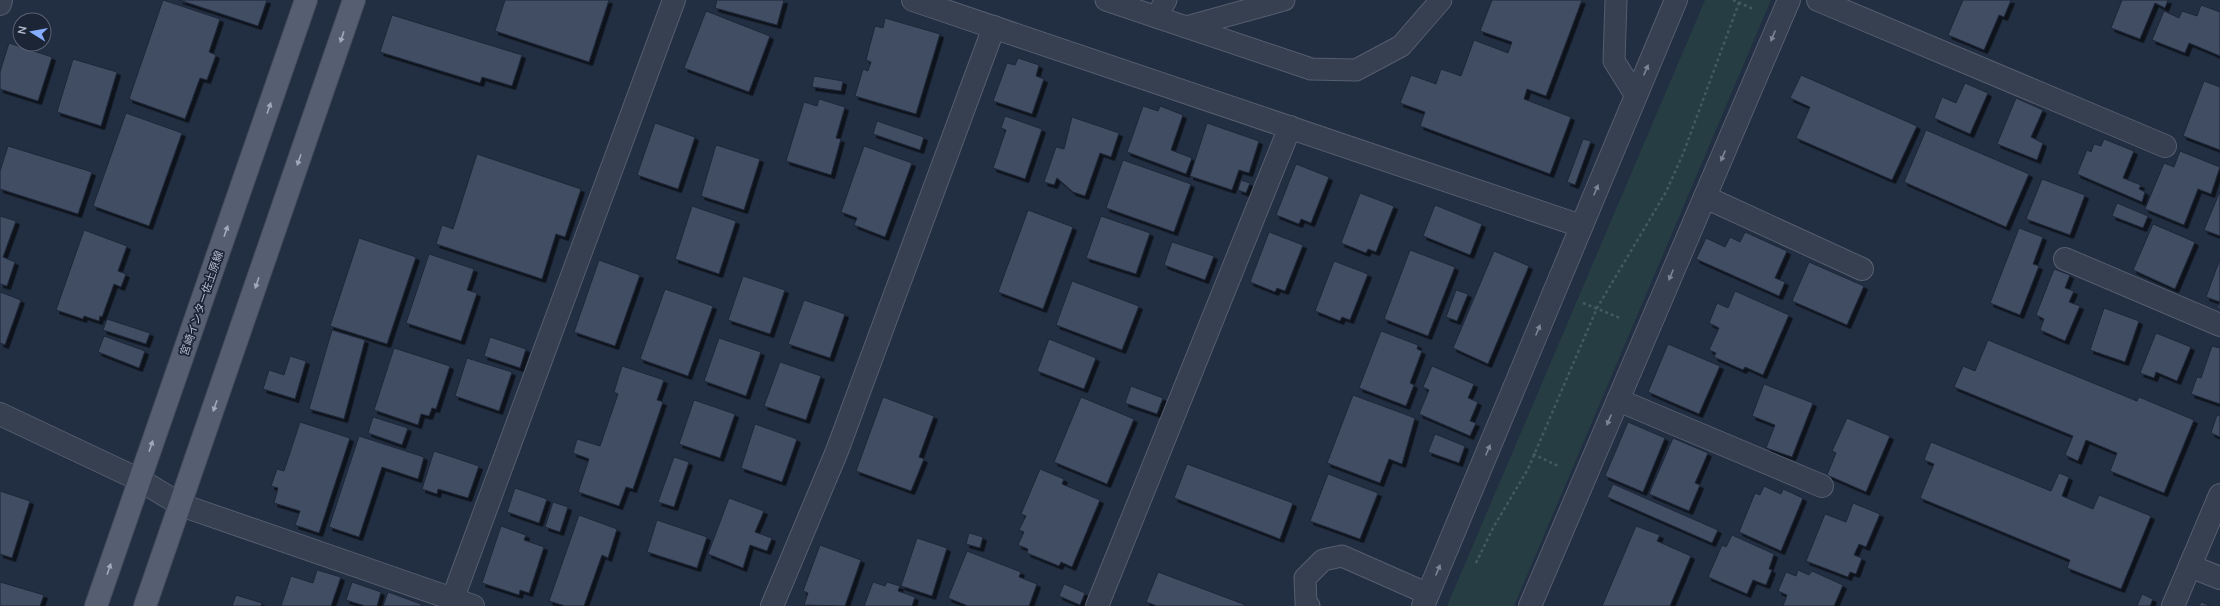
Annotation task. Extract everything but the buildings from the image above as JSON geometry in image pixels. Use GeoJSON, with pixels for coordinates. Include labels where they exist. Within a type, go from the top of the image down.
{"type":"FeatureCollection","features":[{"type":"Feature","properties":{"kind":"main road","name":"宮崎インター佐土原線"},"geometry":{"type":"LineString","coordinates":[[96,606],[306,0]]}},
{"type":"Feature","properties":{"kind":"main road"},"geometry":{"type":"LineString","coordinates":[[145,606],[354,0]]}},
{"type":"Feature","properties":{"kind":"street"},"geometry":{"type":"LineString","coordinates":[[0,4],[2,0]]}},
{"type":"Feature","properties":{"kind":"street"},"geometry":{"type":"LineString","coordinates":[[451,602],[674,0]]}},
{"type":"Feature","properties":{"kind":"street"},"geometry":{"type":"LineString","coordinates":[[913,0],[1581,226]]}},
{"type":"Feature","properties":{"kind":"street"},"geometry":{"type":"LineString","coordinates":[[1426,600],[1676,0]]}},
{"type":"Feature","properties":{"kind":"street"},"geometry":{"type":"LineString","coordinates":[[1530,606],[1789,0]]}},
{"type":"Feature","properties":{"kind":"street"},"geometry":{"type":"LineString","coordinates":[[1818,0],[2165,146]]}},
{"type":"Feature","properties":{"kind":"street"},"geometry":{"type":"LineString","coordinates":[[772,606],[837,451],[994,27]]}},
{"type":"Feature","properties":{"kind":"street"},"geometry":{"type":"LineString","coordinates":[[1096,606],[1290,127]]}},
{"type":"Feature","properties":{"kind":"street"},"geometry":{"type":"LineString","coordinates":[[1705,197],[1862,269]]}},
{"type":"Feature","properties":{"kind":"street"},"geometry":{"type":"LineString","coordinates":[[2066,259],[2220,325]]}},
{"type":"Feature","properties":{"kind":"street"},"geometry":{"type":"LineString","coordinates":[[1618,400],[1822,486]]}},
{"type":"Feature","properties":{"kind":"street"},"geometry":{"type":"LineString","coordinates":[[0,414],[140,480],[181,505],[451,602],[473,606]]}},
{"type":"Feature","properties":{"kind":"street"},"geometry":{"type":"LineString","coordinates":[[2173,606],[2220,495]]}},
{"type":"Feature","properties":{"kind":"street"},"geometry":{"type":"LineString","coordinates":[[2190,566],[2220,578]]}},
{"type":"Feature","properties":{"kind":"lane"},"geometry":{"type":"LineString","coordinates":[[1106,0],[1161,9],[1186,27],[1311,69],[1356,70],[1401,46],[1441,0]]}},
{"type":"Feature","properties":{"kind":"lane"},"geometry":{"type":"LineString","coordinates":[[1186,27],[1284,0]]}},
{"type":"Feature","properties":{"kind":"lane"},"geometry":{"type":"LineString","coordinates":[[1616,0],[1614,61],[1636,96]]}},
{"type":"Feature","properties":{"kind":"lane"},"geometry":{"type":"LineString","coordinates":[[1309,606],[1306,602],[1305,578],[1323,560],[1342,556],[1426,600]]}},
{"type":"Feature","properties":{"kind":"path"},"geometry":{"type":"LineString","coordinates":[[1472,570],[1493,528],[1528,468],[1597,308],[1666,192],[1683,154],[1740,0]]}},
{"type":"Feature","properties":{"kind":"green space"},"geometry":{"type":"Polygon","coordinates":[[[1705,0],[1771,0],[1514,606],[1447,606],[1705,0]]]}}]}
